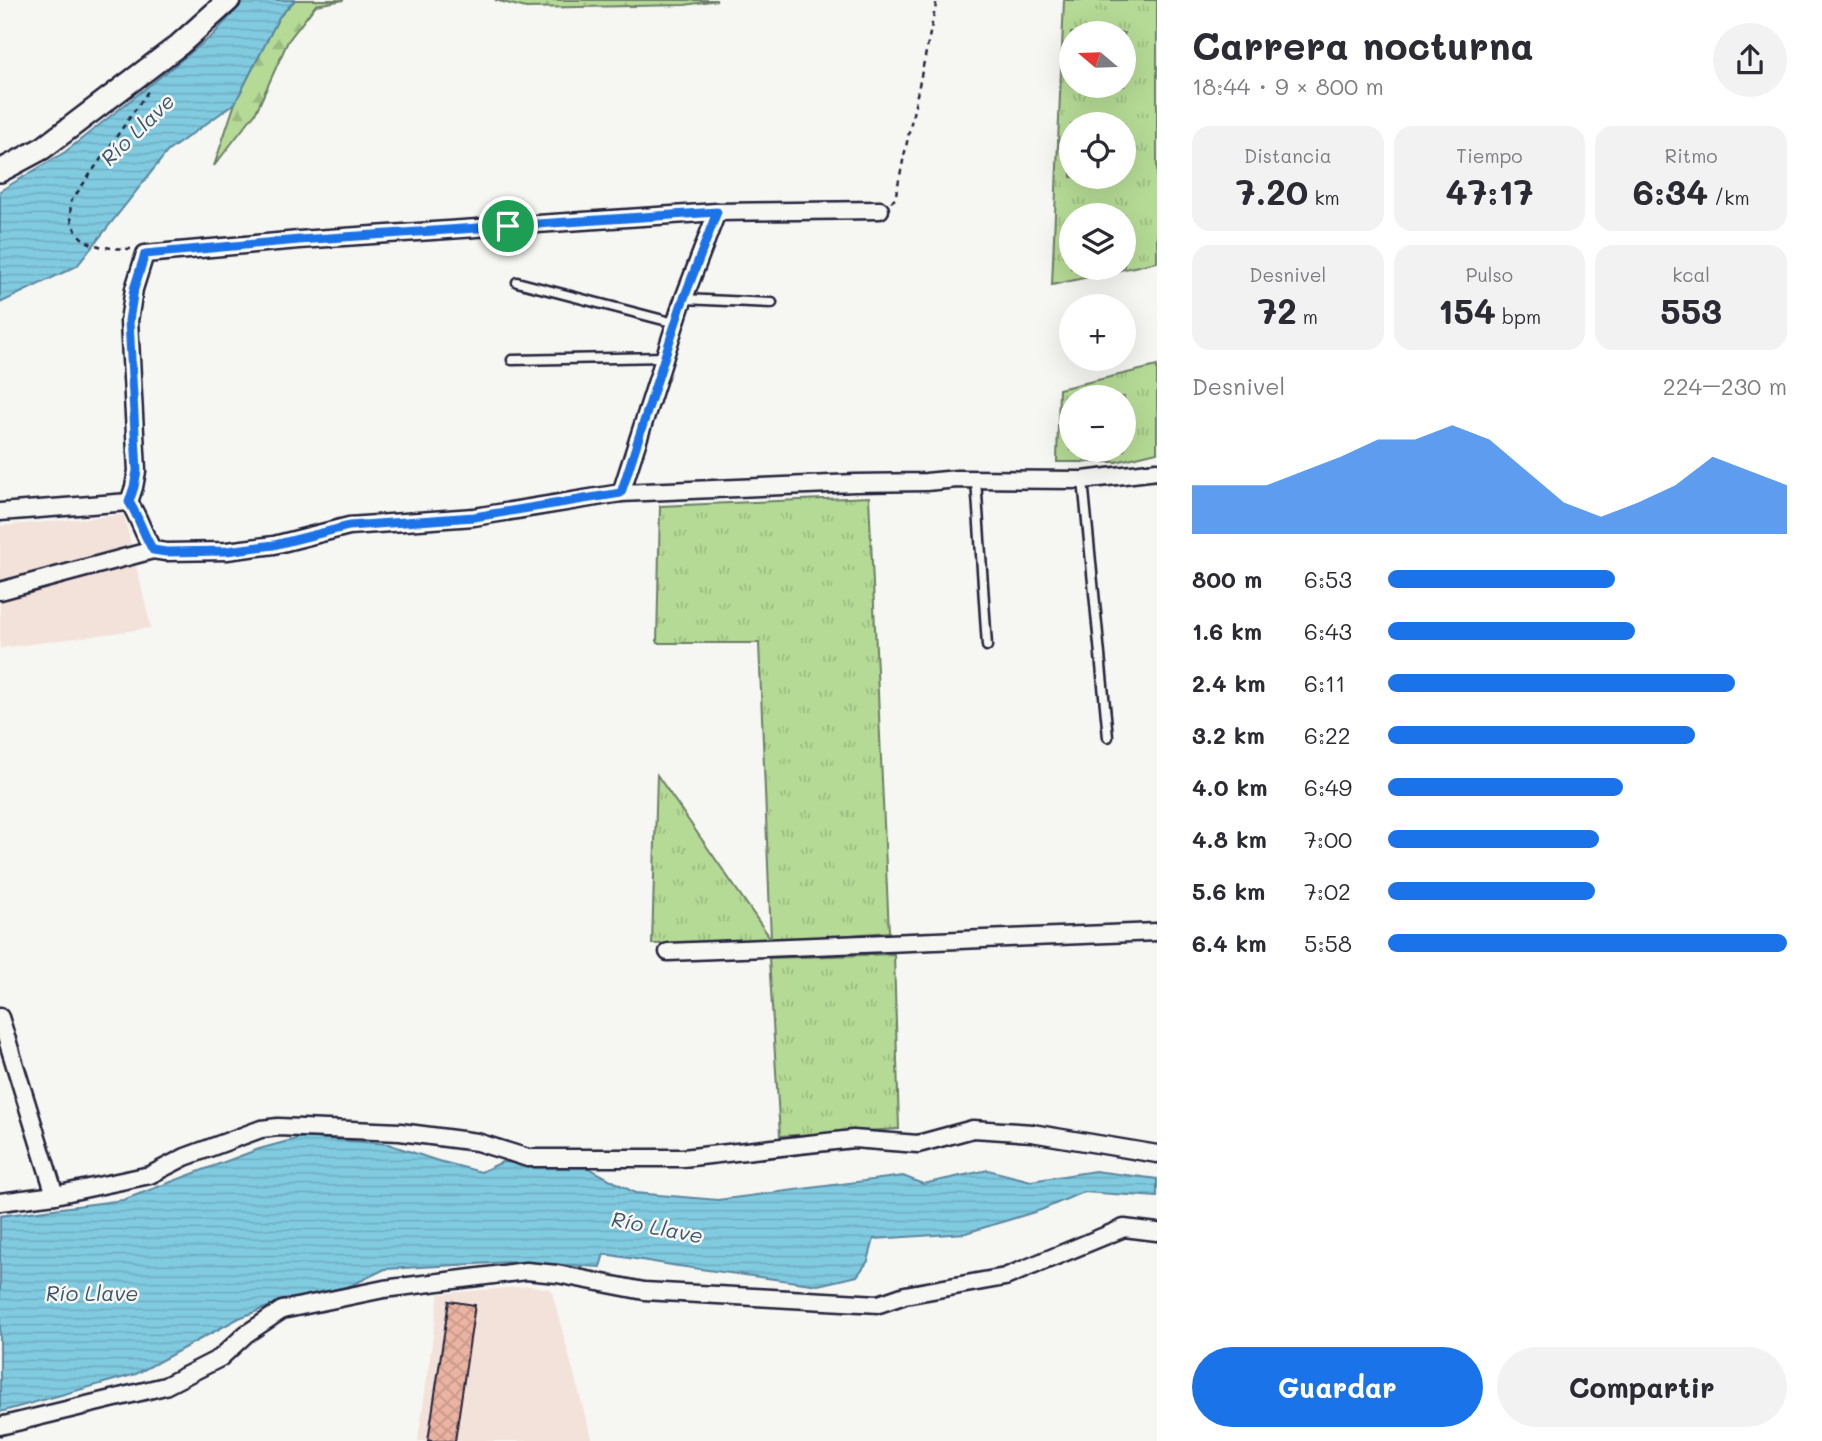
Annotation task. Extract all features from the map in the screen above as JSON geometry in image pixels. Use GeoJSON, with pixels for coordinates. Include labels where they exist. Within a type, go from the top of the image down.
{"type":"FeatureCollection","features":[{"type":"Feature","properties":{"kind":"street"},"geometry":{"type":"LineString","coordinates":[[0,171],[43,148],[179,45],[229,0]]}},
{"type":"Feature","properties":{"kind":"street"},"geometry":{"type":"LineString","coordinates":[[129,502],[137,471],[129,321],[134,289],[145,254],[313,239],[717,212],[880,210]]}},
{"type":"Feature","properties":{"kind":"street"},"geometry":{"type":"LineString","coordinates":[[621,493],[684,299],[717,212]]}},
{"type":"Feature","properties":{"kind":"street"},"geometry":{"type":"LineString","coordinates":[[0,591],[153,550],[227,551],[274,545],[349,526],[474,517],[621,493],[975,479],[1083,480],[1157,471]]}},
{"type":"Feature","properties":{"kind":"street"},"geometry":{"type":"LineString","coordinates":[[0,512],[129,502]]}},
{"type":"Feature","properties":{"kind":"street"},"geometry":{"type":"LineString","coordinates":[[129,502],[153,550]]}},
{"type":"Feature","properties":{"kind":"street"},"geometry":{"type":"LineString","coordinates":[[668,952],[1157,932]]}},
{"type":"Feature","properties":{"kind":"street"},"geometry":{"type":"LineString","coordinates":[[0,1017],[55,1195]]}},
{"type":"Feature","properties":{"kind":"street"},"geometry":{"type":"LineString","coordinates":[[0,1202],[55,1195],[150,1175],[185,1157],[261,1129],[278,1127],[400,1132],[477,1142],[528,1158],[683,1158],[853,1139],[918,1144],[973,1129],[1032,1133],[1157,1154]]}},
{"type":"Feature","properties":{"kind":"street"},"geometry":{"type":"LineString","coordinates":[[0,1426],[165,1385],[220,1358],[246,1334],[282,1310],[384,1289],[526,1271],[557,1274],[644,1291],[879,1304],[905,1295],[1005,1277],[1124,1228],[1157,1232]]}},
{"type":"Feature","properties":{"kind":"lane"},"geometry":{"type":"LineString","coordinates":[[517,282],[676,323]]}},
{"type":"Feature","properties":{"kind":"lane"},"geometry":{"type":"LineString","coordinates":[[684,299],[772,303]]}},
{"type":"Feature","properties":{"kind":"lane"},"geometry":{"type":"LineString","coordinates":[[512,360],[665,357]]}},
{"type":"Feature","properties":{"kind":"lane"},"geometry":{"type":"LineString","coordinates":[[975,479],[987,646]]}},
{"type":"Feature","properties":{"kind":"lane"},"geometry":{"type":"LineString","coordinates":[[1083,480],[1108,737]]}},
{"type":"Feature","properties":{"kind":"path"},"geometry":{"type":"LineString","coordinates":[[880,210],[895,199],[937,0]]}},
{"type":"Feature","properties":{"kind":"path"},"geometry":{"type":"LineString","coordinates":[[145,254],[131,249],[105,248],[84,241],[73,225],[70,203],[149,91]]}},
{"type":"Feature","properties":{"kind":"shaded area"},"geometry":{"type":"Polygon","coordinates":[[[124,515],[151,628],[0,648],[0,526],[124,515]]]}},
{"type":"Feature","properties":{"kind":"shaded area"},"geometry":{"type":"Polygon","coordinates":[[[529,1286],[551,1289],[592,1441],[418,1441],[439,1294],[529,1286]]]}},
{"type":"Feature","properties":{"kind":"green space"},"geometry":{"type":"Polygon","coordinates":[[[295,0],[344,0],[316,5],[288,41],[256,112],[214,166],[235,103],[279,17],[295,0]]]}},
{"type":"Feature","properties":{"kind":"green space"},"geometry":{"type":"Polygon","coordinates":[[[495,0],[717,0],[685,5],[526,8],[495,0]]]}},
{"type":"Feature","properties":{"kind":"green space"},"geometry":{"type":"Polygon","coordinates":[[[1064,0],[1157,0],[1157,262],[1136,267],[1136,203],[1059,203],[1059,280],[1075,280],[1052,285],[1059,119],[1059,189],[1136,189],[1136,112],[1059,112],[1060,98],[1136,98],[1136,21],[1063,21],[1064,0]]]}},
{"type":"Feature","properties":{"kind":"green space"},"geometry":{"type":"Polygon","coordinates":[[[1157,366],[1157,452],[1136,457],[1136,385],[1076,385],[1157,366]]]}},
{"type":"Feature","properties":{"kind":"green space"},"geometry":{"type":"Polygon","coordinates":[[[1059,389],[1059,462],[1057,462],[1059,389]]]}},
{"type":"Feature","properties":{"kind":"green space"},"geometry":{"type":"Polygon","coordinates":[[[869,497],[889,932],[771,941],[652,944],[657,775],[771,939],[759,643],[657,643],[660,506],[869,497]]]}},
{"type":"Feature","properties":{"kind":"green space"},"geometry":{"type":"Polygon","coordinates":[[[894,954],[899,1129],[780,1136],[769,958],[894,954]]]}},
{"type":"Feature","properties":{"kind":"water","name":"Río Llave"},"geometry":{"type":"Polygon","coordinates":[[[245,0],[295,0],[279,17],[235,103],[168,151],[77,266],[0,303],[0,191],[65,152],[213,35],[245,0]]]}},
{"type":"Feature","properties":{"kind":"water","name":"Río Llave"},"geometry":{"type":"Polygon","coordinates":[[[303,1137],[388,1144],[481,1172],[502,1162],[585,1166],[635,1193],[718,1200],[903,1176],[923,1184],[988,1170],[1031,1181],[1095,1171],[1157,1179],[1157,1197],[1083,1192],[1041,1210],[966,1233],[874,1239],[868,1261],[857,1276],[818,1285],[604,1254],[600,1267],[511,1262],[385,1269],[350,1286],[281,1302],[239,1318],[136,1374],[0,1412],[0,1216],[123,1200],[259,1149],[303,1137]]]}},
{"type":"Feature","properties":{"kind":"building"},"geometry":{"type":"Polygon","coordinates":[[[449,1301],[475,1305],[455,1441],[428,1441],[449,1301]]]}},
{"type":"Feature","properties":{"kind":"route"},"geometry":{"type":"LineString","coordinates":[[717,212],[681,306],[621,493],[474,517],[349,526],[274,545],[227,551],[153,550],[129,502],[137,471],[129,321],[134,289],[145,254],[299,240],[508,226],[717,212]]}}]}
